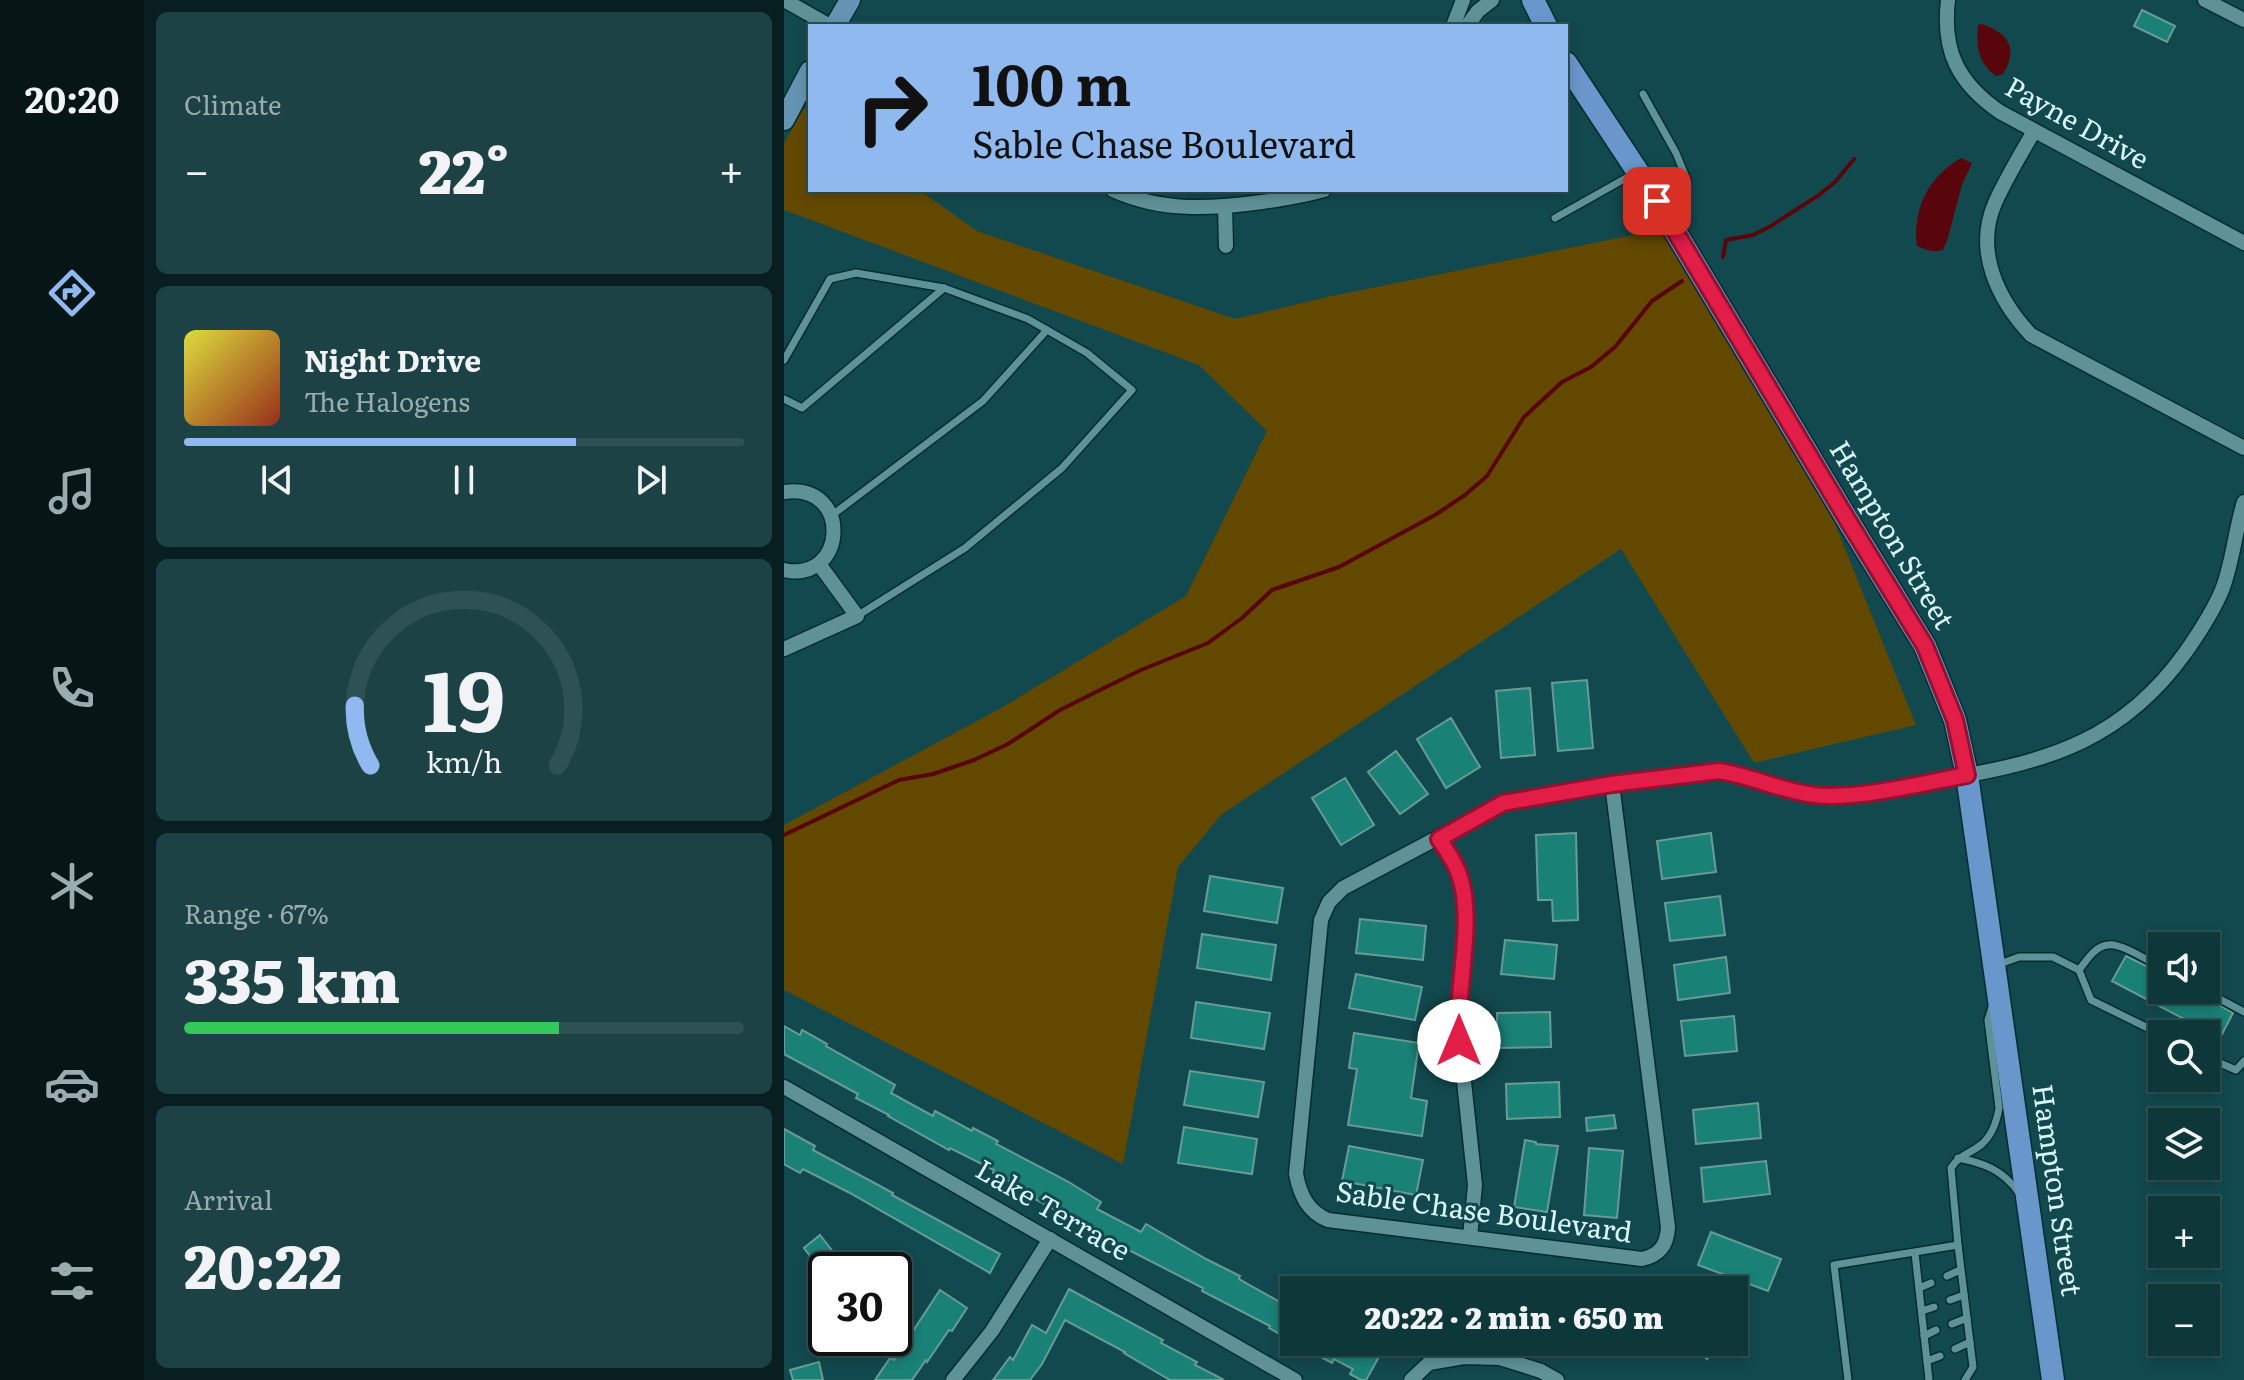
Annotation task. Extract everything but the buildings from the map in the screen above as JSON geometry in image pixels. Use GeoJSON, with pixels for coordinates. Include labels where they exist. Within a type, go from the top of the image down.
{"type":"FeatureCollection","features":[{"type":"Feature","properties":{"kind":"main road"},"geometry":{"type":"LineString","coordinates":[[1533,0],[1545,24]]}},
{"type":"Feature","properties":{"kind":"main road","name":"Hampton Street"},"geometry":{"type":"LineString","coordinates":[[1568,66],[1657,201],[1925,646],[1955,720],[1967,775],[2054,1380]]}},
{"type":"Feature","properties":{"kind":"street"},"geometry":{"type":"LineString","coordinates":[[784,0],[828,24]]}},
{"type":"Feature","properties":{"kind":"street"},"geometry":{"type":"LineString","coordinates":[[833,24],[850,0]]}},
{"type":"Feature","properties":{"kind":"street"},"geometry":{"type":"LineString","coordinates":[[1454,24],[1463,0]]}},
{"type":"Feature","properties":{"kind":"street"},"geometry":{"type":"LineString","coordinates":[[1468,24],[1492,0]]}},
{"type":"Feature","properties":{"kind":"street","name":"Payne Drive"},"geometry":{"type":"LineString","coordinates":[[1948,0],[1948,44],[1956,68],[1982,100],[2244,243]]}},
{"type":"Feature","properties":{"kind":"street"},"geometry":{"type":"LineString","coordinates":[[2205,0],[2244,20]]}},
{"type":"Feature","properties":{"kind":"street"},"geometry":{"type":"LineString","coordinates":[[784,120],[808,75]]}},
{"type":"Feature","properties":{"kind":"street"},"geometry":{"type":"LineString","coordinates":[[2034,131],[1994,204],[1988,228],[1987,251],[1992,273],[2012,315],[2031,335],[2244,448]]}},
{"type":"Feature","properties":{"kind":"street"},"geometry":{"type":"LineString","coordinates":[[1118,192],[1158,205],[1183,208],[1225,206],[1316,192]]}},
{"type":"Feature","properties":{"kind":"street"},"geometry":{"type":"LineString","coordinates":[[1225,206],[1226,246]]}},
{"type":"Feature","properties":{"kind":"street"},"geometry":{"type":"LineString","coordinates":[[784,492],[800,491],[824,504],[834,529],[833,543],[819,564],[805,571],[784,570]]}},
{"type":"Feature","properties":{"kind":"street","name":"Sable Chase Boulevard"},"geometry":{"type":"LineString","coordinates":[[1612,784],[1668,1227],[1666,1244],[1652,1257],[1642,1259],[1328,1220],[1311,1209],[1299,1189],[1296,1174],[1321,920],[1329,902],[1343,888],[1503,803],[1612,784],[1719,771],[1790,791],[1841,796],[2018,765],[2064,751],[2127,715],[2151,694],[2202,629],[2222,590],[2244,502]]}},
{"type":"Feature","properties":{"kind":"street"},"geometry":{"type":"LineString","coordinates":[[784,649],[857,616],[819,564]]}},
{"type":"Feature","properties":{"kind":"street"},"geometry":{"type":"LineString","coordinates":[[1439,839],[1459,874],[1466,916],[1458,1025],[1475,1185],[1470,1237]]}},
{"type":"Feature","properties":{"kind":"street","name":"Lake Terrace"},"geometry":{"type":"LineString","coordinates":[[784,1087],[1295,1380]]}},
{"type":"Feature","properties":{"kind":"street"},"geometry":{"type":"LineString","coordinates":[[953,1380],[992,1331],[1050,1239]]}},
{"type":"Feature","properties":{"kind":"street"},"geometry":{"type":"LineString","coordinates":[[1411,1380],[1429,1363],[1464,1357],[1500,1358],[1541,1371],[1557,1380]]}},
{"type":"Feature","properties":{"kind":"lane"},"geometry":{"type":"LineString","coordinates":[[1643,94],[1676,153],[1687,180],[1657,201]]}},
{"type":"Feature","properties":{"kind":"lane"},"geometry":{"type":"LineString","coordinates":[[1555,218],[1637,172]]}},
{"type":"Feature","properties":{"kind":"lane"},"geometry":{"type":"LineString","coordinates":[[784,360],[830,279],[856,273],[944,288],[1028,319],[1087,353],[1132,390],[1062,468],[965,548],[857,616]]}},
{"type":"Feature","properties":{"kind":"lane"},"geometry":{"type":"LineString","coordinates":[[784,399],[802,408],[944,288]]}},
{"type":"Feature","properties":{"kind":"lane"},"geometry":{"type":"LineString","coordinates":[[831,516],[983,401],[1047,330]]}},
{"type":"Feature","properties":{"kind":"lane"},"geometry":{"type":"LineString","coordinates":[[2079,970],[2093,952],[2109,945],[2125,948],[2148,960]]}},
{"type":"Feature","properties":{"kind":"lane"},"geometry":{"type":"LineString","coordinates":[[1965,1380],[1973,1367],[1951,1168],[1958,1158],[1983,1143],[1997,1119],[1999,1108],[1988,1020],[1997,976],[2019,957],[2053,957],[2079,970],[2091,1000],[2148,1028]]}},
{"type":"Feature","properties":{"kind":"lane"},"geometry":{"type":"LineString","coordinates":[[2220,999],[2244,1012]]}},
{"type":"Feature","properties":{"kind":"lane"},"geometry":{"type":"LineString","coordinates":[[2220,1063],[2236,1070],[2244,1061]]}},
{"type":"Feature","properties":{"kind":"lane"},"geometry":{"type":"LineString","coordinates":[[1958,1158],[1991,1167],[2010,1180],[2028,1204]]}},
{"type":"Feature","properties":{"kind":"lane"},"geometry":{"type":"LineString","coordinates":[[1848,1380],[1834,1265],[1958,1245]]}},
{"type":"Feature","properties":{"kind":"lane"},"geometry":{"type":"LineString","coordinates":[[1915,1253],[1929,1380]]}},
{"type":"Feature","properties":{"kind":"lane"},"geometry":{"type":"LineString","coordinates":[[1947,1276],[1960,1270]]}},
{"type":"Feature","properties":{"kind":"lane"},"geometry":{"type":"LineString","coordinates":[[1919,1288],[1931,1283]]}},
{"type":"Feature","properties":{"kind":"lane"},"geometry":{"type":"LineString","coordinates":[[1950,1300],[1964,1295]]}},
{"type":"Feature","properties":{"kind":"lane"},"geometry":{"type":"LineString","coordinates":[[1922,1311],[1934,1307]]}},
{"type":"Feature","properties":{"kind":"lane"},"geometry":{"type":"LineString","coordinates":[[1952,1324],[1967,1318]]}},
{"type":"Feature","properties":{"kind":"lane"},"geometry":{"type":"LineString","coordinates":[[1924,1336],[1936,1330]]}},
{"type":"Feature","properties":{"kind":"lane"},"geometry":{"type":"LineString","coordinates":[[1955,1349],[1970,1342]]}},
{"type":"Feature","properties":{"kind":"lane"},"geometry":{"type":"LineString","coordinates":[[1927,1361],[1940,1356]]}},
{"type":"Feature","properties":{"kind":"shaded area"},"geometry":{"type":"Polygon","coordinates":[[[1978,25],[1998,32],[2008,43],[2010,56],[2003,74],[1996,76],[1982,60],[1977,33],[1978,25]]]}},
{"type":"Feature","properties":{"kind":"shaded area"},"geometry":{"type":"Polygon","coordinates":[[[804,108],[808,111],[808,192],[922,192],[977,231],[1235,319],[1327,297],[1678,226],[1806,452],[1916,725],[1754,763],[1621,549],[1221,815],[1178,867],[1123,1164],[784,990],[784,825],[1003,707],[1186,596],[1267,431],[1199,365],[784,210],[784,143],[804,108]]]}},
{"type":"Feature","properties":{"kind":"shaded area"},"geometry":{"type":"Polygon","coordinates":[[[1961,158],[1972,163],[1962,185],[1943,250],[1933,251],[1917,246],[1917,219],[1925,195],[1940,174],[1961,158]]]}},
{"type":"Feature","properties":{"kind":"waterway"},"geometry":{"type":"LineString","coordinates":[[1723,257],[1726,240],[1753,235],[1771,226],[1819,195],[1835,182],[1854,159]]}},
{"type":"Feature","properties":{"kind":"waterway"},"geometry":{"type":"LineString","coordinates":[[784,835],[899,780],[933,774],[1008,744],[1060,710],[1141,670],[1208,643],[1242,618],[1272,590],[1339,567],[1435,515],[1487,476],[1524,417],[1562,382],[1591,367],[1615,347],[1652,301],[1682,281]]}},
{"type":"Feature","properties":{"kind":"route"},"geometry":{"type":"LineString","coordinates":[[1459,1041],[1459,990],[1466,916],[1459,874],[1439,839],[1503,803],[1612,784],[1719,771],[1790,791],[1841,796],[1967,775],[1955,720],[1925,646],[1657,201]]}}]}
